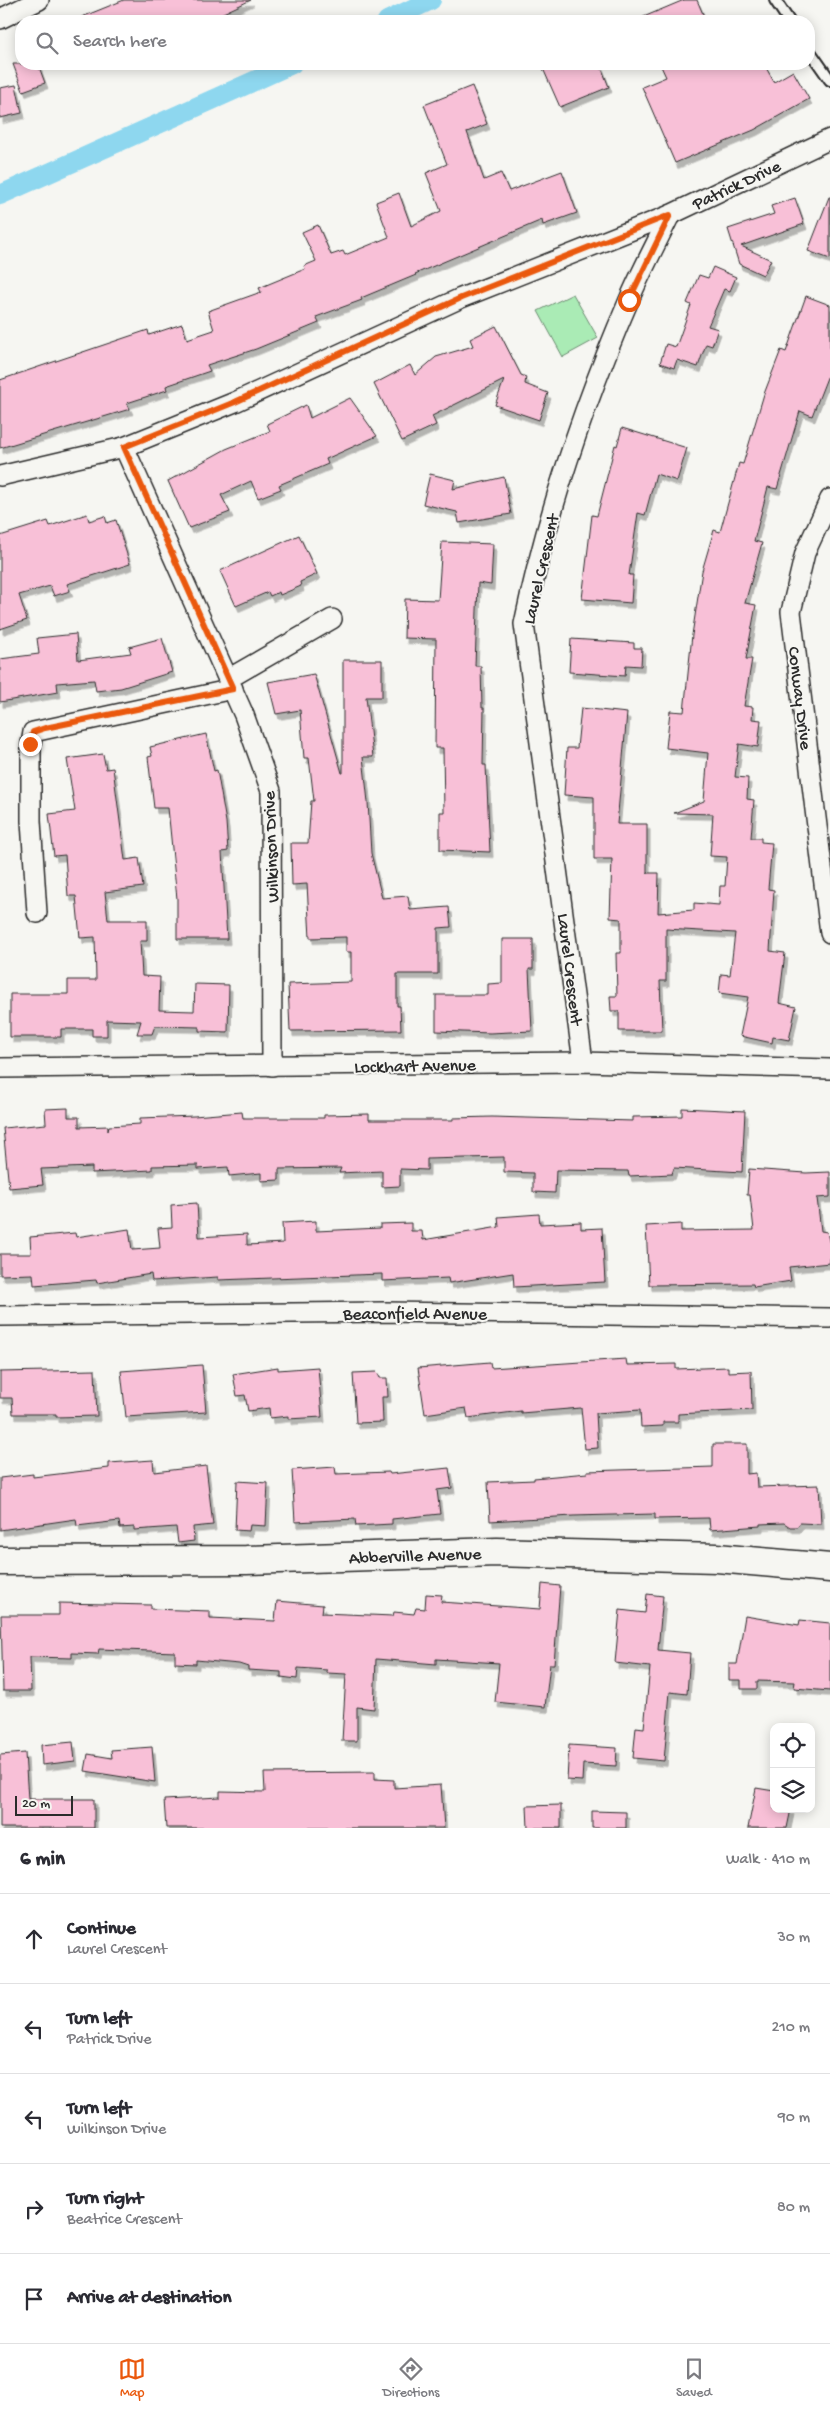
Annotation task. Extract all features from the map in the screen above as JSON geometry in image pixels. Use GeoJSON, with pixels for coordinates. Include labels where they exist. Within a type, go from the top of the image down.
{"type":"FeatureCollection","features":[{"type":"Feature","properties":{"kind":"street"},"geometry":{"type":"LineString","coordinates":[[0,19],[39,0]]}},
{"type":"Feature","properties":{"kind":"street","name":"Patrick Drive"},"geometry":{"type":"LineString","coordinates":[[0,476],[124,447],[235,402],[461,298],[670,215],[830,139]]}},
{"type":"Feature","properties":{"kind":"street","name":"Laurel Crescent"},"geometry":{"type":"LineString","coordinates":[[583,1062],[524,624],[540,555],[578,430],[629,300],[670,215]]}},
{"type":"Feature","properties":{"kind":"street","name":"Wilkinson Drive"},"geometry":{"type":"LineString","coordinates":[[124,447],[230,684],[271,791],[272,1066]]}},
{"type":"Feature","properties":{"kind":"street","name":"Conway Drive"},"geometry":{"type":"LineString","coordinates":[[830,499],[805,553],[791,612],[830,933]]}},
{"type":"Feature","properties":{"kind":"street"},"geometry":{"type":"LineString","coordinates":[[37,913],[31,821],[30,744],[33,732],[230,684],[332,619]]}},
{"type":"Feature","properties":{"kind":"street","name":"Lockhart Avenue"},"geometry":{"type":"LineString","coordinates":[[0,1068],[583,1062],[830,1069]]}},
{"type":"Feature","properties":{"kind":"street","name":"Beaconfield Avenue"},"geometry":{"type":"LineString","coordinates":[[0,1316],[384,1312],[830,1318]]}},
{"type":"Feature","properties":{"kind":"street","name":"Abberville Avenue"},"geometry":{"type":"LineString","coordinates":[[0,1561],[246,1560],[497,1552],[717,1558],[830,1568]]}},
{"type":"Feature","properties":{"kind":"lane"},"geometry":{"type":"LineString","coordinates":[[775,0],[785,15]]}},
{"type":"Feature","properties":{"kind":"lane"},"geometry":{"type":"LineString","coordinates":[[815,59],[830,80]]}},
{"type":"Feature","properties":{"kind":"green space"},"geometry":{"type":"Polygon","coordinates":[[[573,294],[598,338],[563,357],[538,311],[573,294]]]}},
{"type":"Feature","properties":{"kind":"building"},"geometry":{"type":"Polygon","coordinates":[[[124,0],[251,0],[219,15],[87,15],[124,0]]]}},
{"type":"Feature","properties":{"kind":"building"},"geometry":{"type":"Polygon","coordinates":[[[684,0],[697,0],[703,15],[648,15],[684,0]]]}},
{"type":"Feature","properties":{"kind":"building"},"geometry":{"type":"Polygon","coordinates":[[[15,70],[40,70],[45,83],[23,91],[15,70]]]}},
{"type":"Feature","properties":{"kind":"building"},"geometry":{"type":"Polygon","coordinates":[[[544,70],[602,70],[609,87],[560,107],[544,70]]]}},
{"type":"Feature","properties":{"kind":"building"},"geometry":{"type":"Polygon","coordinates":[[[663,70],[767,70],[774,82],[793,71],[809,99],[754,130],[675,163],[642,87],[666,77],[663,70]]]}},
{"type":"Feature","properties":{"kind":"building"},"geometry":{"type":"Polygon","coordinates":[[[16,85],[22,113],[0,118],[0,88],[16,85]]]}},
{"type":"Feature","properties":{"kind":"building"},"geometry":{"type":"Polygon","coordinates":[[[472,86],[487,124],[467,132],[484,180],[501,173],[509,191],[562,171],[577,213],[543,225],[542,220],[361,298],[362,300],[316,317],[319,323],[256,349],[207,365],[210,371],[166,386],[167,390],[127,403],[130,409],[0,448],[0,380],[148,330],[149,335],[182,324],[187,339],[214,330],[208,311],[261,292],[259,288],[305,269],[304,266],[316,261],[302,232],[318,225],[331,255],[343,251],[345,255],[389,237],[376,202],[399,193],[411,226],[441,211],[426,173],[447,164],[424,105],[472,86]]]}},
{"type":"Feature","properties":{"kind":"building"},"geometry":{"type":"Polygon","coordinates":[[[830,197],[830,259],[808,251],[830,197]]]}},
{"type":"Feature","properties":{"kind":"building"},"geometry":{"type":"Polygon","coordinates":[[[795,198],[804,224],[741,246],[771,260],[763,275],[739,264],[728,229],[774,214],[771,206],[795,198]]]}},
{"type":"Feature","properties":{"kind":"building"},"geometry":{"type":"Polygon","coordinates":[[[713,267],[736,277],[730,291],[724,289],[708,326],[718,329],[712,346],[706,344],[698,367],[677,360],[674,368],[660,363],[666,344],[676,347],[691,305],[687,303],[699,275],[708,278],[713,267]]]}},
{"type":"Feature","properties":{"kind":"building"},"geometry":{"type":"Polygon","coordinates":[[[806,296],[830,305],[830,370],[812,416],[800,411],[777,489],[768,487],[754,541],[762,543],[745,603],[756,605],[746,659],[752,659],[744,706],[753,707],[752,719],[761,720],[758,747],[739,744],[735,777],[748,778],[747,799],[754,800],[751,838],[761,838],[761,842],[772,843],[768,889],[774,890],[770,951],[785,953],[779,1003],[796,1007],[789,1040],[773,1037],[772,1043],[740,1036],[748,997],[719,993],[721,974],[730,975],[735,933],[666,929],[666,981],[660,981],[662,1031],[619,1031],[619,1011],[611,1011],[610,996],[617,996],[616,953],[621,953],[621,919],[610,918],[612,859],[594,859],[594,797],[564,795],[567,748],[577,748],[581,708],[627,713],[617,824],[647,824],[647,873],[659,873],[658,913],[694,910],[694,903],[719,905],[720,886],[725,886],[727,857],[710,856],[713,814],[674,813],[704,801],[708,753],[666,748],[670,711],[684,712],[692,635],[702,571],[714,530],[720,532],[739,463],[743,464],[764,394],[781,350],[786,352],[806,296]]]}},
{"type":"Feature","properties":{"kind":"building"},"geometry":{"type":"Polygon","coordinates":[[[496,326],[521,375],[526,377],[525,384],[548,393],[539,420],[495,405],[504,380],[432,416],[436,425],[402,441],[374,384],[410,365],[415,375],[436,357],[473,346],[470,339],[496,326]]]}},
{"type":"Feature","properties":{"kind":"building"},"geometry":{"type":"Polygon","coordinates":[[[350,398],[377,436],[326,459],[328,464],[279,485],[281,489],[258,498],[251,481],[221,495],[230,512],[189,528],[168,481],[226,449],[270,431],[267,424],[306,405],[310,418],[350,398]]]}},
{"type":"Feature","properties":{"kind":"building"},"geometry":{"type":"Polygon","coordinates":[[[622,428],[687,448],[677,481],[656,474],[645,515],[638,513],[629,575],[633,575],[631,603],[582,599],[592,515],[597,516],[615,445],[617,446],[622,428]]]}},
{"type":"Feature","properties":{"kind":"building"},"geometry":{"type":"Polygon","coordinates":[[[430,474],[455,480],[453,489],[504,477],[511,514],[459,523],[457,512],[423,504],[430,474]]]}},
{"type":"Feature","properties":{"kind":"building"},"geometry":{"type":"Polygon","coordinates":[[[87,514],[89,521],[105,516],[107,523],[116,520],[130,564],[67,584],[70,591],[54,596],[50,586],[19,595],[27,620],[0,629],[0,536],[48,521],[50,526],[87,514]]]}},
{"type":"Feature","properties":{"kind":"building"},"geometry":{"type":"Polygon","coordinates":[[[299,535],[317,574],[300,582],[301,586],[280,595],[279,592],[270,596],[268,592],[236,606],[220,571],[299,535]]]}},
{"type":"Feature","properties":{"kind":"building"},"geometry":{"type":"Polygon","coordinates":[[[442,542],[493,544],[491,585],[478,583],[475,666],[481,666],[482,708],[484,708],[483,765],[486,765],[490,852],[440,850],[440,812],[444,812],[443,748],[435,748],[436,639],[404,638],[405,599],[438,600],[442,542]]]}},
{"type":"Feature","properties":{"kind":"building"},"geometry":{"type":"Polygon","coordinates":[[[76,634],[78,660],[131,653],[129,647],[162,638],[172,672],[121,688],[96,691],[94,680],[57,683],[58,692],[0,702],[0,659],[39,654],[37,638],[76,634]]]}},
{"type":"Feature","properties":{"kind":"building"},"geometry":{"type":"Polygon","coordinates":[[[571,639],[634,643],[634,648],[642,648],[641,666],[626,665],[625,676],[569,672],[571,639]]]}},
{"type":"Feature","properties":{"kind":"building"},"geometry":{"type":"Polygon","coordinates":[[[343,660],[382,660],[382,697],[366,697],[373,757],[363,757],[371,853],[382,898],[408,896],[410,910],[449,907],[451,927],[438,928],[438,974],[397,974],[397,1006],[400,1006],[401,1030],[290,1031],[288,984],[351,982],[351,952],[346,952],[346,937],[310,938],[307,884],[292,885],[291,843],[308,843],[311,801],[314,801],[309,758],[304,758],[300,710],[276,714],[268,682],[314,674],[343,773],[343,660]]]}},
{"type":"Feature","properties":{"kind":"building"},"geometry":{"type":"Polygon","coordinates":[[[206,734],[214,771],[217,770],[226,822],[228,851],[222,852],[227,939],[177,939],[177,899],[168,808],[154,808],[148,757],[152,756],[150,747],[206,734]]]}},
{"type":"Feature","properties":{"kind":"building"},"geometry":{"type":"Polygon","coordinates":[[[103,754],[106,769],[113,768],[125,860],[139,858],[143,887],[105,892],[108,920],[147,920],[147,941],[140,941],[142,976],[160,977],[159,1010],[194,1011],[195,984],[229,985],[228,1032],[199,1031],[199,1027],[155,1026],[152,1034],[137,1034],[141,1021],[107,1020],[107,1036],[92,1036],[92,1029],[61,1029],[61,1037],[10,1037],[10,994],[68,994],[68,980],[96,980],[95,937],[80,938],[76,896],[68,896],[65,855],[54,856],[49,814],[75,811],[67,759],[103,754]]]}},
{"type":"Feature","properties":{"kind":"building"},"geometry":{"type":"Polygon","coordinates":[[[502,939],[533,939],[533,969],[529,969],[532,1031],[490,1033],[436,1031],[436,995],[488,995],[488,984],[502,983],[502,939]]]}},
{"type":"Feature","properties":{"kind":"building"},"geometry":{"type":"Polygon","coordinates":[[[68,1108],[68,1117],[79,1117],[79,1127],[108,1126],[108,1131],[109,1126],[140,1124],[140,1118],[242,1112],[243,1118],[324,1118],[324,1115],[369,1114],[369,1120],[453,1120],[453,1118],[492,1117],[633,1121],[633,1117],[682,1116],[682,1108],[745,1111],[742,1172],[674,1168],[672,1174],[629,1176],[628,1171],[556,1170],[555,1193],[533,1192],[533,1173],[504,1172],[504,1157],[427,1159],[427,1170],[400,1169],[400,1186],[382,1187],[382,1171],[339,1173],[341,1168],[279,1169],[279,1180],[261,1181],[261,1173],[229,1176],[228,1167],[198,1169],[198,1165],[152,1166],[152,1170],[92,1173],[92,1167],[41,1169],[43,1185],[9,1188],[3,1128],[46,1124],[45,1109],[68,1108]]]}},
{"type":"Feature","properties":{"kind":"building"},"geometry":{"type":"Polygon","coordinates":[[[749,1169],[806,1173],[830,1172],[830,1197],[817,1198],[821,1231],[827,1232],[830,1245],[830,1263],[789,1267],[791,1281],[754,1287],[753,1284],[649,1285],[646,1226],[681,1224],[681,1231],[754,1230],[750,1195],[747,1195],[749,1169]]]}},
{"type":"Feature","properties":{"kind":"building"},"geometry":{"type":"Polygon","coordinates":[[[197,1203],[199,1237],[247,1234],[247,1245],[283,1243],[282,1223],[316,1221],[316,1231],[380,1228],[380,1224],[411,1223],[411,1231],[422,1231],[423,1240],[499,1227],[498,1217],[539,1214],[540,1224],[581,1222],[581,1229],[602,1228],[605,1282],[514,1287],[513,1273],[449,1283],[448,1278],[382,1281],[382,1274],[218,1280],[218,1277],[152,1281],[151,1274],[97,1283],[96,1280],[34,1285],[33,1274],[0,1275],[0,1254],[31,1254],[30,1237],[75,1233],[76,1237],[129,1229],[132,1250],[160,1248],[158,1228],[172,1227],[171,1205],[197,1203]]]}},
{"type":"Feature","properties":{"kind":"building"},"geometry":{"type":"Polygon","coordinates":[[[626,1359],[627,1365],[676,1364],[676,1369],[728,1367],[728,1372],[751,1371],[752,1410],[678,1414],[678,1422],[663,1422],[663,1426],[641,1427],[640,1410],[596,1413],[598,1448],[585,1449],[581,1408],[521,1413],[521,1411],[468,1418],[466,1408],[425,1414],[418,1368],[490,1362],[491,1368],[626,1359]]]}},
{"type":"Feature","properties":{"kind":"building"},"geometry":{"type":"Polygon","coordinates":[[[202,1365],[206,1412],[126,1417],[121,1371],[202,1365]]]}},
{"type":"Feature","properties":{"kind":"building"},"geometry":{"type":"Polygon","coordinates":[[[278,1367],[278,1370],[318,1367],[322,1417],[288,1419],[288,1416],[270,1418],[269,1408],[248,1411],[245,1395],[237,1396],[233,1374],[278,1367]]]}},
{"type":"Feature","properties":{"kind":"building"},"geometry":{"type":"Polygon","coordinates":[[[95,1370],[97,1416],[56,1417],[56,1414],[13,1414],[12,1398],[0,1398],[0,1372],[95,1370]]]}},
{"type":"Feature","properties":{"kind":"building"},"geometry":{"type":"Polygon","coordinates":[[[377,1372],[380,1378],[387,1378],[388,1397],[382,1397],[383,1422],[356,1423],[353,1373],[377,1372]]]}},
{"type":"Feature","properties":{"kind":"building"},"geometry":{"type":"Polygon","coordinates":[[[713,1444],[747,1444],[747,1474],[756,1473],[757,1487],[819,1485],[821,1524],[800,1523],[797,1527],[790,1527],[784,1523],[760,1524],[760,1526],[710,1530],[709,1518],[655,1519],[655,1514],[490,1521],[488,1482],[534,1480],[534,1478],[587,1473],[587,1471],[713,1467],[713,1444]]]}},
{"type":"Feature","properties":{"kind":"building"},"geometry":{"type":"Polygon","coordinates":[[[153,1460],[154,1472],[206,1466],[213,1525],[193,1527],[194,1541],[178,1543],[176,1527],[134,1530],[134,1527],[120,1528],[119,1521],[77,1526],[76,1519],[0,1530],[0,1478],[33,1474],[33,1477],[109,1468],[109,1463],[153,1460]]]}},
{"type":"Feature","properties":{"kind":"building"},"geometry":{"type":"Polygon","coordinates":[[[335,1467],[336,1474],[389,1472],[390,1474],[449,1468],[452,1488],[437,1490],[440,1514],[392,1519],[392,1524],[356,1526],[355,1519],[295,1522],[292,1470],[335,1467]]]}},
{"type":"Feature","properties":{"kind":"building"},"geometry":{"type":"Polygon","coordinates":[[[237,1481],[268,1483],[266,1526],[250,1525],[249,1531],[235,1530],[237,1481]]]}},
{"type":"Feature","properties":{"kind":"building"},"geometry":{"type":"Polygon","coordinates":[[[542,1584],[560,1586],[554,1664],[550,1664],[545,1707],[495,1702],[499,1663],[436,1659],[436,1664],[376,1659],[374,1709],[357,1707],[357,1741],[342,1741],[346,1674],[327,1673],[327,1670],[298,1668],[297,1679],[281,1677],[281,1672],[248,1670],[248,1667],[239,1664],[196,1660],[196,1664],[175,1663],[175,1652],[99,1649],[98,1654],[72,1653],[72,1658],[30,1657],[31,1691],[3,1691],[1,1615],[59,1615],[59,1603],[151,1605],[151,1609],[210,1611],[210,1618],[275,1621],[277,1601],[323,1605],[322,1613],[393,1616],[394,1612],[414,1614],[416,1608],[425,1609],[426,1594],[442,1595],[441,1602],[540,1609],[542,1584]]]}},
{"type":"Feature","properties":{"kind":"building"},"geometry":{"type":"Polygon","coordinates":[[[647,1594],[663,1596],[658,1650],[690,1653],[687,1694],[670,1692],[664,1761],[633,1758],[636,1727],[644,1728],[650,1667],[615,1663],[620,1610],[645,1613],[647,1594]]]}},
{"type":"Feature","properties":{"kind":"building"},"geometry":{"type":"Polygon","coordinates":[[[745,1616],[799,1625],[800,1620],[830,1623],[830,1691],[794,1688],[795,1682],[757,1681],[757,1689],[741,1689],[741,1680],[729,1680],[729,1664],[737,1664],[745,1616]]]}},
{"type":"Feature","properties":{"kind":"building"},"geometry":{"type":"Polygon","coordinates":[[[73,1742],[75,1761],[42,1765],[41,1745],[73,1742]]]}},
{"type":"Feature","properties":{"kind":"building"},"geometry":{"type":"Polygon","coordinates":[[[569,1745],[617,1748],[616,1766],[583,1764],[582,1781],[567,1780],[569,1745]]]}},
{"type":"Feature","properties":{"kind":"building"},"geometry":{"type":"Polygon","coordinates":[[[152,1747],[155,1782],[85,1771],[88,1754],[112,1758],[111,1750],[152,1747]]]}},
{"type":"Feature","properties":{"kind":"building"},"geometry":{"type":"Polygon","coordinates":[[[25,1753],[28,1799],[94,1799],[94,1828],[0,1828],[0,1755],[25,1753]]]}},
{"type":"Feature","properties":{"kind":"building"},"geometry":{"type":"Polygon","coordinates":[[[375,1772],[375,1779],[394,1780],[394,1788],[441,1785],[444,1828],[166,1828],[164,1800],[220,1797],[220,1791],[265,1792],[264,1773],[375,1772]]]}},
{"type":"Feature","properties":{"kind":"building"},"geometry":{"type":"Polygon","coordinates":[[[756,1788],[770,1790],[770,1813],[790,1813],[787,1828],[748,1828],[756,1788]]]}},
{"type":"Feature","properties":{"kind":"building"},"geometry":{"type":"Polygon","coordinates":[[[561,1805],[561,1828],[528,1828],[527,1806],[561,1805]]]}},
{"type":"Feature","properties":{"kind":"building"},"geometry":{"type":"Polygon","coordinates":[[[592,1811],[626,1812],[626,1828],[592,1828],[592,1811]]]}},
{"type":"Feature","properties":{"kind":"waterway"},"geometry":{"type":"LineString","coordinates":[[400,15],[431,0]]}},
{"type":"Feature","properties":{"kind":"waterway"},"geometry":{"type":"LineString","coordinates":[[0,195],[279,70]]}},
{"type":"Feature","properties":{"kind":"route"},"geometry":{"type":"LineString","coordinates":[[30,744],[33,732],[45,728],[233,689],[183,574],[124,447],[235,402],[461,298],[670,215],[629,300]]}}]}
